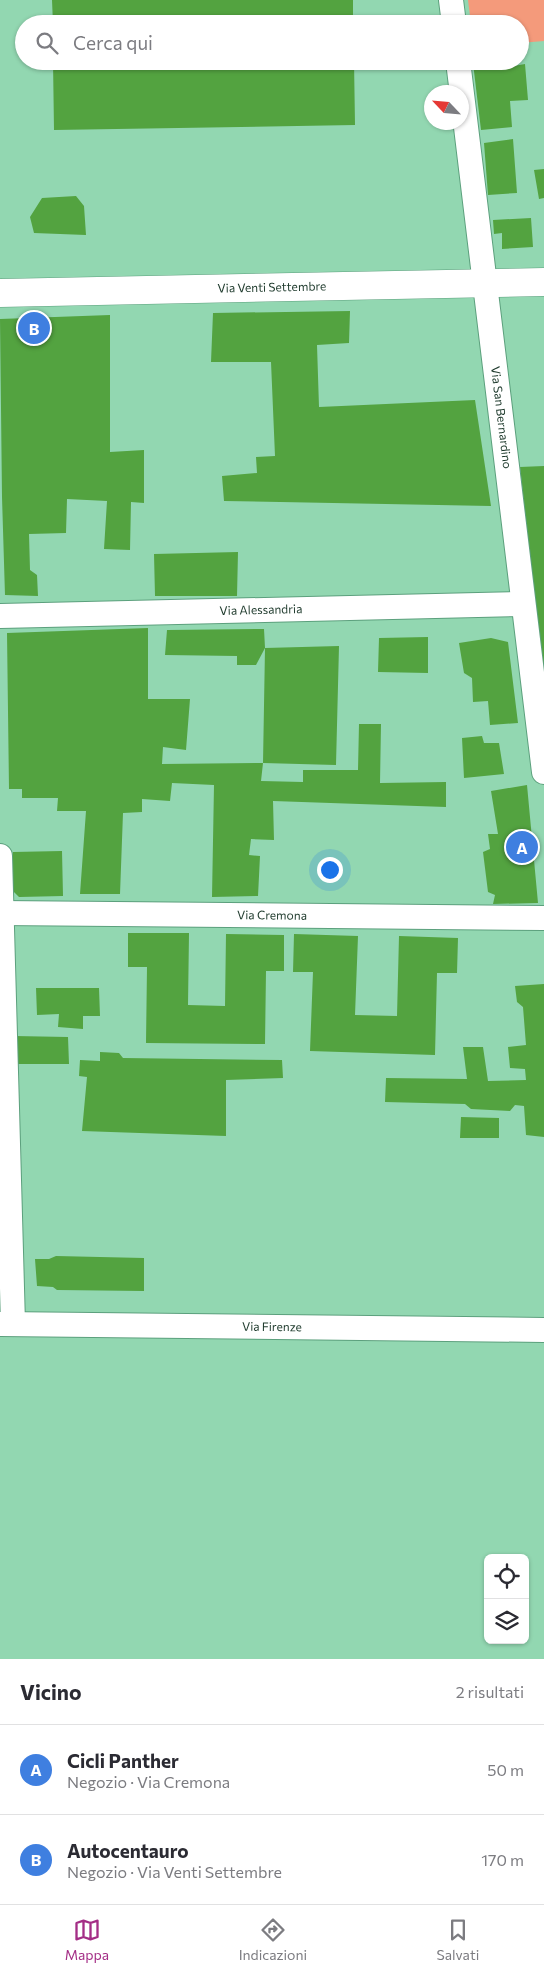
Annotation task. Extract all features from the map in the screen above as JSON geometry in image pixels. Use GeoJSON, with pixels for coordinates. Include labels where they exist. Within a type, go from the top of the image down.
{"type":"FeatureCollection","features":[{"type":"Feature","properties":{"kind":"street"},"geometry":{"type":"LineString","coordinates":[[451,0],[453,15]]}},
{"type":"Feature","properties":{"kind":"street","name":"Via San Bernardino"},"geometry":{"type":"LineString","coordinates":[[459,70],[523,604],[541,724],[544,772]]}},
{"type":"Feature","properties":{"kind":"street","name":"Via Venti Settembre"},"geometry":{"type":"LineString","coordinates":[[0,292],[544,282]]}},
{"type":"Feature","properties":{"kind":"street","name":"Via Alessandria"},"geometry":{"type":"LineString","coordinates":[[0,616],[523,604]]}},
{"type":"Feature","properties":{"kind":"street"},"geometry":{"type":"LineString","coordinates":[[0,856],[6,1324]]}},
{"type":"Feature","properties":{"kind":"street","name":"Via Cremona"},"geometry":{"type":"LineString","coordinates":[[1,913],[544,918]]}},
{"type":"Feature","properties":{"kind":"street","name":"Via Firenze"},"geometry":{"type":"LineString","coordinates":[[6,1324],[544,1330]]}},
{"type":"Feature","properties":{"kind":"shaded area"},"geometry":{"type":"Polygon","coordinates":[[[468,0],[544,0],[544,41],[529,42],[529,15],[470,15],[468,0]]]}},
{"type":"Feature","properties":{"kind":"building"},"geometry":{"type":"Polygon","coordinates":[[[52,0],[353,0],[353,15],[53,15],[52,0]]]}},
{"type":"Feature","properties":{"kind":"building"},"geometry":{"type":"Polygon","coordinates":[[[53,70],[354,70],[355,125],[54,130],[53,70]]]}},
{"type":"Feature","properties":{"kind":"building"},"geometry":{"type":"Polygon","coordinates":[[[474,70],[526,70],[528,100],[510,101],[512,127],[481,130],[474,70]]]}},
{"type":"Feature","properties":{"kind":"building"},"geometry":{"type":"Polygon","coordinates":[[[513,139],[517,193],[488,195],[484,143],[513,139]]]}},
{"type":"Feature","properties":{"kind":"building"},"geometry":{"type":"Polygon","coordinates":[[[544,169],[544,198],[539,199],[534,170],[544,169]]]}},
{"type":"Feature","properties":{"kind":"building"},"geometry":{"type":"Polygon","coordinates":[[[76,196],[84,206],[86,235],[34,233],[30,217],[42,198],[76,196]]]}},
{"type":"Feature","properties":{"kind":"building"},"geometry":{"type":"Polygon","coordinates":[[[531,218],[533,247],[502,249],[502,233],[494,234],[493,220],[531,218]]]}},
{"type":"Feature","properties":{"kind":"building"},"geometry":{"type":"Polygon","coordinates":[[[350,311],[349,343],[317,345],[319,407],[475,400],[491,506],[224,501],[222,476],[257,473],[256,457],[275,456],[271,362],[211,362],[213,313],[350,311]]]}},
{"type":"Feature","properties":{"kind":"building"},"geometry":{"type":"Polygon","coordinates":[[[110,315],[110,452],[144,450],[144,503],[131,502],[130,550],[104,549],[107,501],[67,499],[66,533],[29,534],[30,570],[37,575],[38,596],[5,595],[0,319],[110,315]]]}},
{"type":"Feature","properties":{"kind":"building"},"geometry":{"type":"Polygon","coordinates":[[[544,466],[544,673],[543,673],[520,467],[544,466]]]}},
{"type":"Feature","properties":{"kind":"building"},"geometry":{"type":"Polygon","coordinates":[[[238,552],[237,596],[155,596],[154,554],[238,552]]]}},
{"type":"Feature","properties":{"kind":"building"},"geometry":{"type":"Polygon","coordinates":[[[148,628],[148,699],[190,699],[186,750],[163,747],[162,764],[263,763],[261,781],[303,782],[303,770],[358,770],[359,724],[381,724],[380,783],[446,782],[446,807],[273,801],[274,840],[251,839],[249,855],[260,856],[258,896],[212,897],[214,785],[172,783],[170,801],[142,799],[142,812],[123,813],[120,894],[80,894],[86,811],[57,811],[58,798],[22,798],[22,789],[9,789],[7,633],[148,628]]]}},
{"type":"Feature","properties":{"kind":"building"},"geometry":{"type":"Polygon","coordinates":[[[264,629],[265,648],[256,665],[237,665],[237,656],[165,655],[167,630],[264,629]]]}},
{"type":"Feature","properties":{"kind":"building"},"geometry":{"type":"Polygon","coordinates":[[[428,637],[428,673],[378,672],[379,638],[428,637]]]}},
{"type":"Feature","properties":{"kind":"building"},"geometry":{"type":"Polygon","coordinates":[[[491,638],[508,642],[518,723],[490,725],[488,701],[473,702],[472,678],[464,673],[459,643],[491,638]]]}},
{"type":"Feature","properties":{"kind":"building"},"geometry":{"type":"Polygon","coordinates":[[[339,646],[336,765],[263,763],[265,648],[339,646]]]}},
{"type":"Feature","properties":{"kind":"building"},"geometry":{"type":"Polygon","coordinates":[[[482,736],[484,743],[499,743],[504,774],[464,778],[462,738],[482,736]]]}},
{"type":"Feature","properties":{"kind":"building"},"geometry":{"type":"Polygon","coordinates":[[[527,785],[538,903],[493,904],[495,895],[488,892],[483,852],[490,849],[488,834],[498,834],[491,791],[527,785]]]}},
{"type":"Feature","properties":{"kind":"building"},"geometry":{"type":"Polygon","coordinates":[[[62,851],[63,896],[19,897],[10,888],[13,852],[62,851]]]}},
{"type":"Feature","properties":{"kind":"building"},"geometry":{"type":"Polygon","coordinates":[[[128,933],[189,933],[188,1005],[225,1006],[226,934],[284,935],[284,971],[266,971],[265,1044],[146,1043],[147,967],[128,967],[128,933]]]}},
{"type":"Feature","properties":{"kind":"building"},"geometry":{"type":"Polygon","coordinates":[[[294,934],[358,936],[355,1015],[397,1016],[399,936],[458,938],[457,973],[437,973],[435,1055],[310,1051],[313,972],[293,972],[294,934]]]}},
{"type":"Feature","properties":{"kind":"building"},"geometry":{"type":"Polygon","coordinates":[[[544,984],[544,1137],[526,1135],[524,1106],[515,1105],[510,1111],[471,1109],[465,1104],[385,1102],[386,1078],[467,1079],[463,1047],[483,1047],[488,1081],[526,1080],[525,1069],[510,1068],[508,1047],[526,1045],[523,1007],[517,1002],[515,986],[544,984]]]}},
{"type":"Feature","properties":{"kind":"building"},"geometry":{"type":"Polygon","coordinates":[[[36,988],[99,988],[100,1016],[83,1016],[83,1029],[58,1027],[59,1014],[37,1015],[36,988]]]}},
{"type":"Feature","properties":{"kind":"building"},"geometry":{"type":"Polygon","coordinates":[[[14,1036],[68,1037],[69,1064],[15,1064],[14,1036]]]}},
{"type":"Feature","properties":{"kind":"building"},"geometry":{"type":"Polygon","coordinates":[[[100,1052],[119,1053],[123,1058],[282,1060],[283,1078],[226,1080],[226,1136],[82,1131],[87,1077],[79,1076],[80,1060],[100,1061],[100,1052]]]}},
{"type":"Feature","properties":{"kind":"building"},"geometry":{"type":"Polygon","coordinates":[[[461,1117],[499,1118],[499,1138],[460,1138],[461,1117]]]}},
{"type":"Feature","properties":{"kind":"building"},"geometry":{"type":"Polygon","coordinates":[[[56,1256],[144,1258],[144,1291],[57,1290],[53,1287],[37,1286],[35,1259],[49,1259],[56,1256]]]}},
{"type":"Feature","properties":{"kind":"place","name":"Autocentauro"},"geometry":{"type":"Point","coordinates":[34,328]}},
{"type":"Feature","properties":{"kind":"place","name":"Cicli Panther"},"geometry":{"type":"Point","coordinates":[522,847]}}]}
